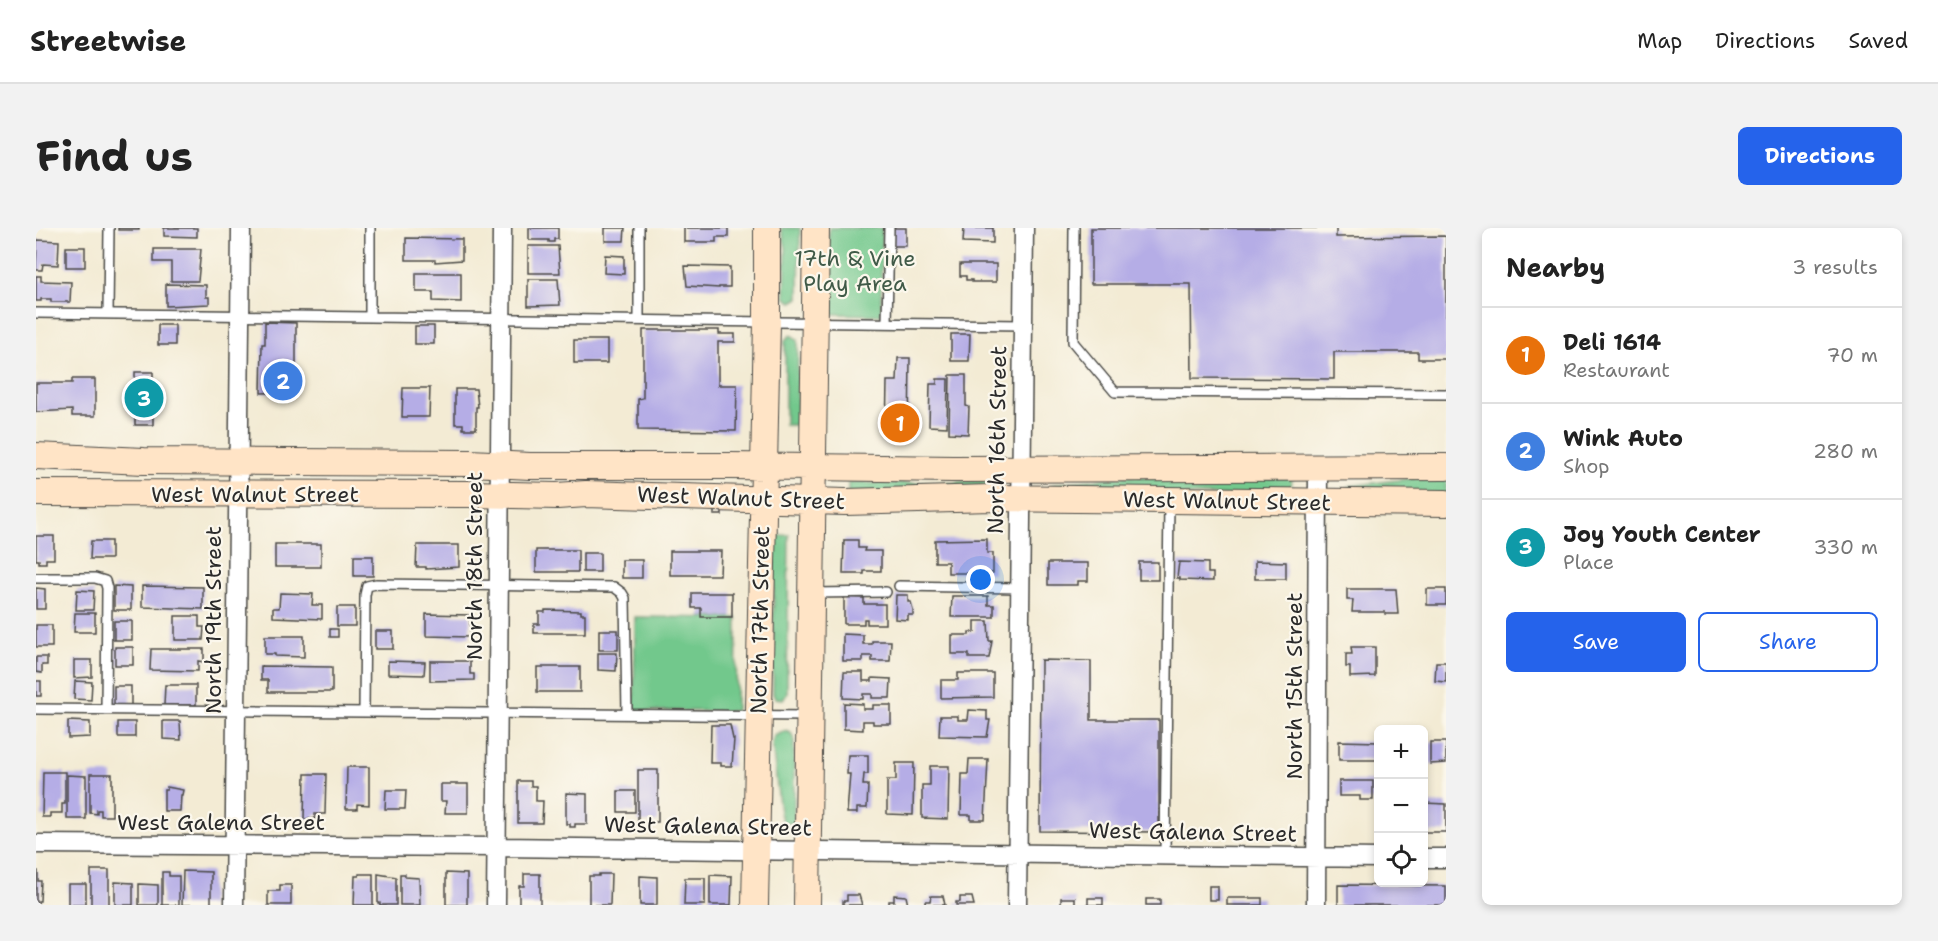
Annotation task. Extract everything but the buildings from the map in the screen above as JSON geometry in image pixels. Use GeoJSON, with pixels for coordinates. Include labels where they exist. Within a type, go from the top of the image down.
{"type":"FeatureCollection","features":[{"type":"Feature","properties":{"kind":"main road","name":"North 17th Street"},"geometry":{"type":"LineString","coordinates":[[755,905],[767,321],[766,228]]}},
{"type":"Feature","properties":{"kind":"main road"},"geometry":{"type":"LineString","coordinates":[[807,905],[816,228]]}},
{"type":"Feature","properties":{"kind":"main road","name":"West Walnut Street"},"geometry":{"type":"LineString","coordinates":[[36,456],[144,460],[499,465],[1021,469],[1446,467]]}},
{"type":"Feature","properties":{"kind":"main road","name":"West Walnut Street"},"geometry":{"type":"LineString","coordinates":[[36,493],[557,496],[586,494],[845,502],[1021,498],[1446,503]]}},
{"type":"Feature","properties":{"kind":"street","name":"North 19th Street"},"geometry":{"type":"LineString","coordinates":[[234,905],[241,228]]}},
{"type":"Feature","properties":{"kind":"street","name":"North 18th Street"},"geometry":{"type":"LineString","coordinates":[[496,905],[502,228]]}},
{"type":"Feature","properties":{"kind":"street","name":"North 16th Street"},"geometry":{"type":"LineString","coordinates":[[1017,905],[1024,228]]}},
{"type":"Feature","properties":{"kind":"street","name":"North 15th Street"},"geometry":{"type":"LineString","coordinates":[[1316,905],[1318,468]]}},
{"type":"Feature","properties":{"kind":"street","name":"West Galena Street"},"geometry":{"type":"LineString","coordinates":[[36,844],[1374,858]]}},
{"type":"Feature","properties":{"kind":"street"},"geometry":{"type":"LineString","coordinates":[[1428,858],[1446,858]]}},
{"type":"Feature","properties":{"kind":"lane"},"geometry":{"type":"LineString","coordinates":[[108,314],[109,228]]}},
{"type":"Feature","properties":{"kind":"lane"},"geometry":{"type":"LineString","coordinates":[[370,228],[370,317]]}},
{"type":"Feature","properties":{"kind":"lane"},"geometry":{"type":"LineString","coordinates":[[639,228],[639,320]]}},
{"type":"Feature","properties":{"kind":"lane"},"geometry":{"type":"LineString","coordinates":[[887,323],[889,228]]}},
{"type":"Feature","properties":{"kind":"lane"},"geometry":{"type":"LineString","coordinates":[[1074,228],[1073,342],[1115,392],[1446,394]]}},
{"type":"Feature","properties":{"kind":"lane"},"geometry":{"type":"LineString","coordinates":[[36,313],[1023,325]]}},
{"type":"Feature","properties":{"kind":"lane"},"geometry":{"type":"LineString","coordinates":[[1165,855],[1169,500]]}},
{"type":"Feature","properties":{"kind":"lane"},"geometry":{"type":"LineString","coordinates":[[36,579],[95,578],[105,581],[107,588],[106,710]]}},
{"type":"Feature","properties":{"kind":"lane"},"geometry":{"type":"LineString","coordinates":[[364,712],[365,595],[367,586],[376,584],[614,587],[622,592],[625,598],[627,713]]}},
{"type":"Feature","properties":{"kind":"lane"},"geometry":{"type":"LineString","coordinates":[[899,586],[1019,588]]}},
{"type":"Feature","properties":{"kind":"lane"},"geometry":{"type":"LineString","coordinates":[[811,593],[886,592]]}},
{"type":"Feature","properties":{"kind":"lane"},"geometry":{"type":"LineString","coordinates":[[36,709],[810,716]]}},
{"type":"Feature","properties":{"kind":"green space"},"geometry":{"type":"Polygon","coordinates":[[[781,228],[800,228],[799,298],[792,302],[785,297],[786,248],[781,228]]]}},
{"type":"Feature","properties":{"kind":"green space","name":"17th & Vine Play Area"},"geometry":{"type":"Polygon","coordinates":[[[829,228],[882,228],[881,315],[828,314],[829,228]]]}},
{"type":"Feature","properties":{"kind":"green space"},"geometry":{"type":"Polygon","coordinates":[[[791,335],[798,340],[797,425],[785,425],[785,340],[791,335]]]}},
{"type":"Feature","properties":{"kind":"green space"},"geometry":{"type":"Polygon","coordinates":[[[1125,476],[1291,478],[1291,496],[1052,494],[1052,485],[1125,476]]]}},
{"type":"Feature","properties":{"kind":"green space"},"geometry":{"type":"Polygon","coordinates":[[[1424,477],[1446,477],[1446,496],[1348,496],[1348,486],[1424,477]]]}},
{"type":"Feature","properties":{"kind":"green space"},"geometry":{"type":"Polygon","coordinates":[[[988,478],[988,485],[912,493],[848,493],[848,483],[952,483],[988,478]]]}},
{"type":"Feature","properties":{"kind":"green space"},"geometry":{"type":"Polygon","coordinates":[[[789,535],[787,693],[783,699],[775,698],[773,694],[774,536],[789,535]]]}},
{"type":"Feature","properties":{"kind":"green space"},"geometry":{"type":"Polygon","coordinates":[[[635,617],[737,618],[736,711],[634,711],[635,617]]]}},
{"type":"Feature","properties":{"kind":"green space"},"geometry":{"type":"Polygon","coordinates":[[[785,731],[791,733],[794,739],[794,823],[783,823],[772,743],[774,736],[785,731]]]}},
{"type":"Feature","properties":{"kind":"place","name":"Wink Auto"},"geometry":{"type":"Point","coordinates":[283,381]}},
{"type":"Feature","properties":{"kind":"place","name":"Joy Youth Center"},"geometry":{"type":"Point","coordinates":[144,398]}},
{"type":"Feature","properties":{"kind":"place","name":"Deli 1614"},"geometry":{"type":"Point","coordinates":[900,423]}}]}
